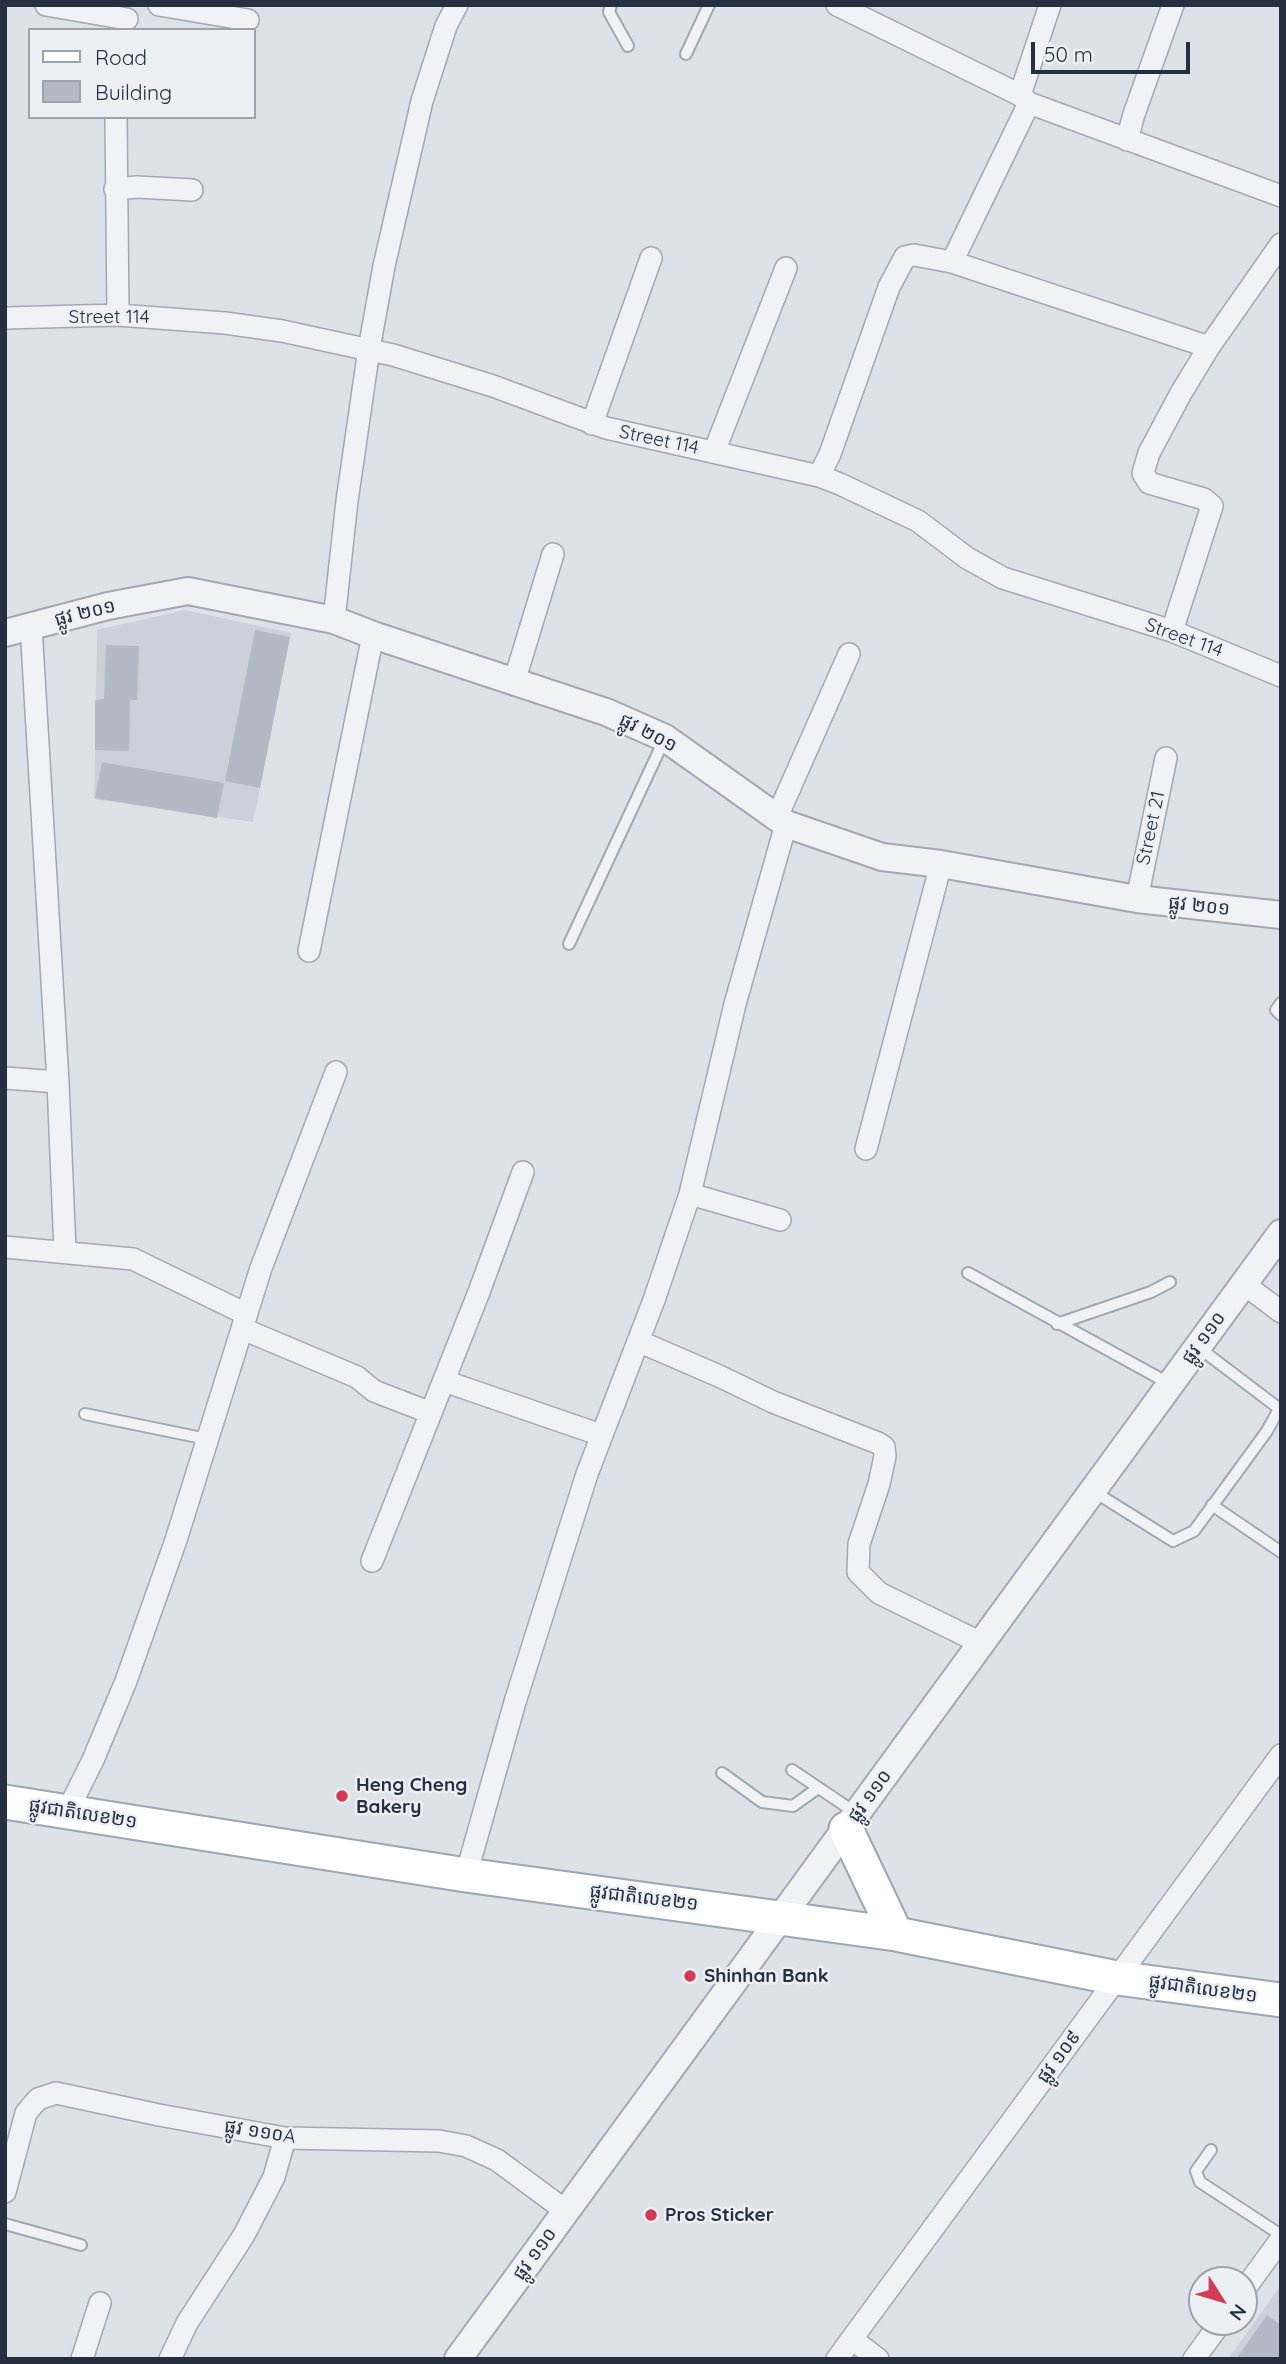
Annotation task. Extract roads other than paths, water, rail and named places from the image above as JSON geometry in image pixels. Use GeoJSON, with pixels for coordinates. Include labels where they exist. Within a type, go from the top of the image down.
{"type":"FeatureCollection","features":[{"type":"Feature","properties":{"kind":"main road","name":"ផ្លូវជាតិលេខ២១"},"geometry":{"type":"LineString","coordinates":[[5,1802],[466,1875],[781,1916],[896,1934],[1117,1978],[1281,2000]]}},
{"type":"Feature","properties":{"kind":"main road"},"geometry":{"type":"LineString","coordinates":[[851,1821],[896,1934]]}},
{"type":"Feature","properties":{"kind":"street"},"geometry":{"type":"LineString","coordinates":[[47,5],[127,18]]}},
{"type":"Feature","properties":{"kind":"street"},"geometry":{"type":"LineString","coordinates":[[159,5],[248,20]]}},
{"type":"Feature","properties":{"kind":"street"},"geometry":{"type":"LineString","coordinates":[[334,620],[347,501],[384,265],[422,101],[446,26],[457,5]]}},
{"type":"Feature","properties":{"kind":"street"},"geometry":{"type":"LineString","coordinates":[[837,5],[1025,99],[1127,140],[1281,196]]}},
{"type":"Feature","properties":{"kind":"street"},"geometry":{"type":"LineString","coordinates":[[952,262],[1025,99],[1050,5]]}},
{"type":"Feature","properties":{"kind":"street"},"geometry":{"type":"LineString","coordinates":[[1127,140],[1172,5]]}},
{"type":"Feature","properties":{"kind":"street"},"geometry":{"type":"LineString","coordinates":[[116,119],[118,315]]}},
{"type":"Feature","properties":{"kind":"street"},"geometry":{"type":"LineString","coordinates":[[115,189],[137,187],[192,190]]}},
{"type":"Feature","properties":{"kind":"street"},"geometry":{"type":"LineString","coordinates":[[1172,631],[1212,506],[1204,499],[1149,483],[1143,473],[1149,453],[1209,347],[1281,244]]}},
{"type":"Feature","properties":{"kind":"street"},"geometry":{"type":"LineString","coordinates":[[819,476],[830,454],[889,287],[905,257],[914,255],[952,262],[1209,347]]}},
{"type":"Feature","properties":{"kind":"street"},"geometry":{"type":"LineString","coordinates":[[592,424],[652,258]]}},
{"type":"Feature","properties":{"kind":"street"},"geometry":{"type":"LineString","coordinates":[[714,452],[786,268]]}},
{"type":"Feature","properties":{"kind":"street","name":"Street 114"},"geometry":{"type":"LineString","coordinates":[[5,318],[118,315],[225,323],[282,331],[369,349],[493,386],[592,424],[819,476],[918,522],[967,558],[1003,578],[1172,631],[1281,676]]}},
{"type":"Feature","properties":{"kind":"street"},"geometry":{"type":"LineString","coordinates":[[514,682],[553,554]]}},
{"type":"Feature","properties":{"kind":"street","name":"ផ្លូវ ២០១"},"geometry":{"type":"LineString","coordinates":[[5,633],[108,606],[188,591],[334,620],[606,712],[665,738],[782,820],[882,857],[941,864],[1137,899],[1280,912]]}},
{"type":"Feature","properties":{"kind":"street"},"geometry":{"type":"LineString","coordinates":[[31,626],[58,1082],[65,1251]]}},
{"type":"Feature","properties":{"kind":"street"},"geometry":{"type":"LineString","coordinates":[[309,951],[373,635]]}},
{"type":"Feature","properties":{"kind":"street"},"geometry":{"type":"LineString","coordinates":[[466,1875],[515,1702],[601,1435],[638,1342],[690,1194],[782,820],[849,654]]}},
{"type":"Feature","properties":{"kind":"street","name":"Street 21"},"geometry":{"type":"LineString","coordinates":[[1137,899],[1166,758]]}},
{"type":"Feature","properties":{"kind":"street"},"geometry":{"type":"LineString","coordinates":[[866,1149],[941,864]]}},
{"type":"Feature","properties":{"kind":"street"},"geometry":{"type":"LineString","coordinates":[[67,1812],[93,1760],[126,1681],[176,1540],[244,1321],[336,1072]]}},
{"type":"Feature","properties":{"kind":"street"},"geometry":{"type":"LineString","coordinates":[[5,1077],[58,1082]]}},
{"type":"Feature","properties":{"kind":"street"},"geometry":{"type":"LineString","coordinates":[[372,1561],[480,1292],[523,1172]]}},
{"type":"Feature","properties":{"kind":"street"},"geometry":{"type":"LineString","coordinates":[[690,1194],[780,1220]]}},
{"type":"Feature","properties":{"kind":"street","name":"ផ្លូវ ១១០"},"geometry":{"type":"LineString","coordinates":[[458,2359],[1281,1233]]}},
{"type":"Feature","properties":{"kind":"street"},"geometry":{"type":"LineString","coordinates":[[5,1247],[133,1259],[244,1321],[357,1377],[374,1391],[431,1413]]}},
{"type":"Feature","properties":{"kind":"street"},"geometry":{"type":"LineString","coordinates":[[1244,1284],[1281,1312]]}},
{"type":"Feature","properties":{"kind":"street"},"geometry":{"type":"LineString","coordinates":[[638,1342],[773,1402],[884,1447],[885,1456],[879,1484],[859,1544],[858,1572],[879,1593],[981,1643]]}},
{"type":"Feature","properties":{"kind":"street"},"geometry":{"type":"LineString","coordinates":[[444,1381],[601,1435]]}},
{"type":"Feature","properties":{"kind":"street","name":"ផ្លូវ ១០៩"},"geometry":{"type":"LineString","coordinates":[[837,2359],[1281,1755]]}},
{"type":"Feature","properties":{"kind":"street","name":"ផ្លូវ ១១០A"},"geometry":{"type":"LineString","coordinates":[[5,2192],[26,2113],[38,2099],[56,2093],[285,2138],[439,2141],[466,2146],[497,2160],[566,2211]]}},
{"type":"Feature","properties":{"kind":"street"},"geometry":{"type":"LineString","coordinates":[[170,2359],[187,2323],[244,2235],[268,2189],[285,2138]]}},
{"type":"Feature","properties":{"kind":"street"},"geometry":{"type":"LineString","coordinates":[[1258,2270],[1281,2237]]}},
{"type":"Feature","properties":{"kind":"street"},"geometry":{"type":"LineString","coordinates":[[82,2359],[100,2303]]}},
{"type":"Feature","properties":{"kind":"street"},"geometry":{"type":"LineString","coordinates":[[1194,2359],[1210,2336]]}},
{"type":"Feature","properties":{"kind":"street"},"geometry":{"type":"LineString","coordinates":[[852,2339],[878,2359]]}},
{"type":"Feature","properties":{"kind":"lane"},"geometry":{"type":"LineString","coordinates":[[611,5],[608,12],[628,46]]}},
{"type":"Feature","properties":{"kind":"lane"},"geometry":{"type":"LineString","coordinates":[[686,54],[709,5]]}},
{"type":"Feature","properties":{"kind":"lane"},"geometry":{"type":"LineString","coordinates":[[569,944],[665,738]]}},
{"type":"Feature","properties":{"kind":"lane"},"geometry":{"type":"LineString","coordinates":[[1281,1003],[1276,1010],[1281,1015]]}},
{"type":"Feature","properties":{"kind":"lane"},"geometry":{"type":"LineString","coordinates":[[968,1273],[1170,1384]]}},
{"type":"Feature","properties":{"kind":"lane"},"geometry":{"type":"LineString","coordinates":[[1057,1324],[1151,1292],[1170,1282]]}},
{"type":"Feature","properties":{"kind":"lane"},"geometry":{"type":"LineString","coordinates":[[1093,1490],[1173,1541],[1194,1531],[1280,1409],[1198,1347]]}},
{"type":"Feature","properties":{"kind":"lane"},"geometry":{"type":"LineString","coordinates":[[85,1413],[207,1438]]}},
{"type":"Feature","properties":{"kind":"lane"},"geometry":{"type":"LineString","coordinates":[[1212,1505],[1281,1552]]}},
{"type":"Feature","properties":{"kind":"lane"},"geometry":{"type":"LineString","coordinates":[[792,1770],[818,1788],[851,1821]]}},
{"type":"Feature","properties":{"kind":"lane"},"geometry":{"type":"LineString","coordinates":[[722,1773],[762,1802],[793,1805],[818,1788]]}},
{"type":"Feature","properties":{"kind":"lane"},"geometry":{"type":"LineString","coordinates":[[1211,2150],[1196,2171],[1200,2182],[1281,2237]]}},
{"type":"Feature","properties":{"kind":"lane"},"geometry":{"type":"LineString","coordinates":[[5,2224],[81,2245]]}},
{"type":"Feature","properties":{"kind":"place","name":"Heng Cheng Bakery"},"geometry":{"type":"Point","coordinates":[342,1796]}},
{"type":"Feature","properties":{"kind":"place","name":"Shinhan Bank"},"geometry":{"type":"Point","coordinates":[690,1976]}},
{"type":"Feature","properties":{"kind":"place","name":"Pros Sticker"},"geometry":{"type":"Point","coordinates":[651,2215]}}]}
